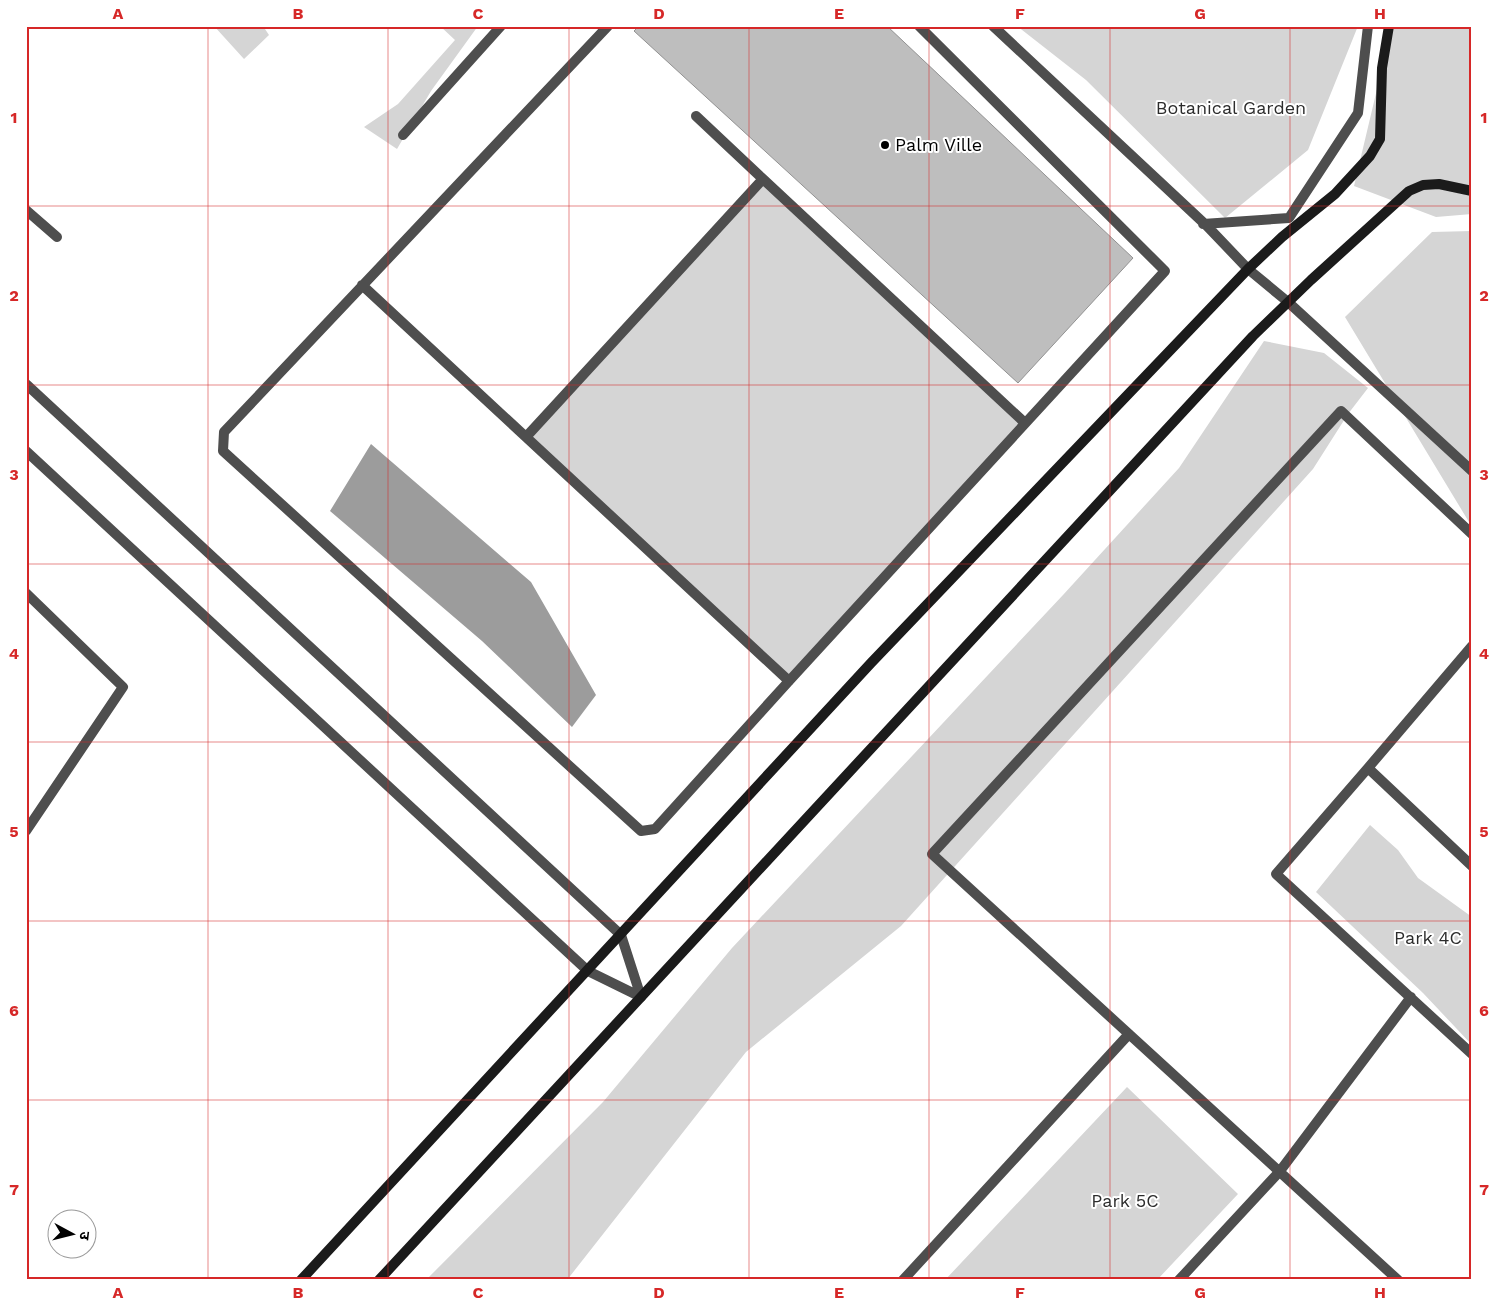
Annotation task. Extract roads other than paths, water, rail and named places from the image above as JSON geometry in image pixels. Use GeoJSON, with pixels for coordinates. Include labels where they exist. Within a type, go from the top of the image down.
{"type":"FeatureCollection","features":[{"type":"Feature","properties":{"kind":"street"},"geometry":{"type":"LineString","coordinates":[[403,135],[501,26]]}},
{"type":"Feature","properties":{"kind":"street"},"geometry":{"type":"LineString","coordinates":[[608,26],[224,432],[224,451],[641,831],[655,829],[789,680],[1165,271],[919,26]]}},
{"type":"Feature","properties":{"kind":"street"},"geometry":{"type":"LineString","coordinates":[[993,26],[1203,224],[1289,218],[1358,113],[1368,26]]}},
{"type":"Feature","properties":{"kind":"street"},"geometry":{"type":"LineString","coordinates":[[993,26],[1207,226],[1248,269],[1288,302],[1472,471]]}},
{"type":"Feature","properties":{"kind":"street"},"geometry":{"type":"LineString","coordinates":[[301,1280],[871,663],[1248,269],[1282,237],[1335,194],[1370,156],[1380,139],[1382,68],[1389,26]]}},
{"type":"Feature","properties":{"kind":"street"},"geometry":{"type":"LineString","coordinates":[[696,116],[1025,423]]}},
{"type":"Feature","properties":{"kind":"street"},"geometry":{"type":"LineString","coordinates":[[526,437],[763,179]]}},
{"type":"Feature","properties":{"kind":"street"},"geometry":{"type":"LineString","coordinates":[[379,1280],[1253,336],[1409,191],[1423,185],[1439,184],[1472,191]]}},
{"type":"Feature","properties":{"kind":"street"},"geometry":{"type":"LineString","coordinates":[[26,210],[57,236]]}},
{"type":"Feature","properties":{"kind":"street"},"geometry":{"type":"LineString","coordinates":[[362,285],[789,680]]}},
{"type":"Feature","properties":{"kind":"street"},"geometry":{"type":"LineString","coordinates":[[26,384],[621,935],[641,997]]}},
{"type":"Feature","properties":{"kind":"street"},"geometry":{"type":"LineString","coordinates":[[1398,1280],[932,854],[1341,411],[1472,534]]}},
{"type":"Feature","properties":{"kind":"street"},"geometry":{"type":"LineString","coordinates":[[26,451],[588,971],[641,997]]}},
{"type":"Feature","properties":{"kind":"street"},"geometry":{"type":"LineString","coordinates":[[26,593],[123,687],[26,831]]}},
{"type":"Feature","properties":{"kind":"street"},"geometry":{"type":"LineString","coordinates":[[1472,646],[1276,874],[1472,1054]]}},
{"type":"Feature","properties":{"kind":"street"},"geometry":{"type":"LineString","coordinates":[[1368,768],[1472,866]]}},
{"type":"Feature","properties":{"kind":"street"},"geometry":{"type":"LineString","coordinates":[[1179,1280],[1280,1171],[1411,997]]}},
{"type":"Feature","properties":{"kind":"street"},"geometry":{"type":"LineString","coordinates":[[904,1280],[1129,1034]]}},
{"type":"Feature","properties":{"kind":"place","name":"Palm Ville"},"geometry":{"type":"Point","coordinates":[885,145]}},
{"type":"Feature","properties":{"kind":"park label","name":"Botanical Garden"},"geometry":{"type":"Point","coordinates":[1231,108]}},
{"type":"Feature","properties":{"kind":"park label","name":"Park 4C"},"geometry":{"type":"Point","coordinates":[1428,938]}},
{"type":"Feature","properties":{"kind":"park label","name":"Park 5C"},"geometry":{"type":"Point","coordinates":[1125,1201]}}]}
